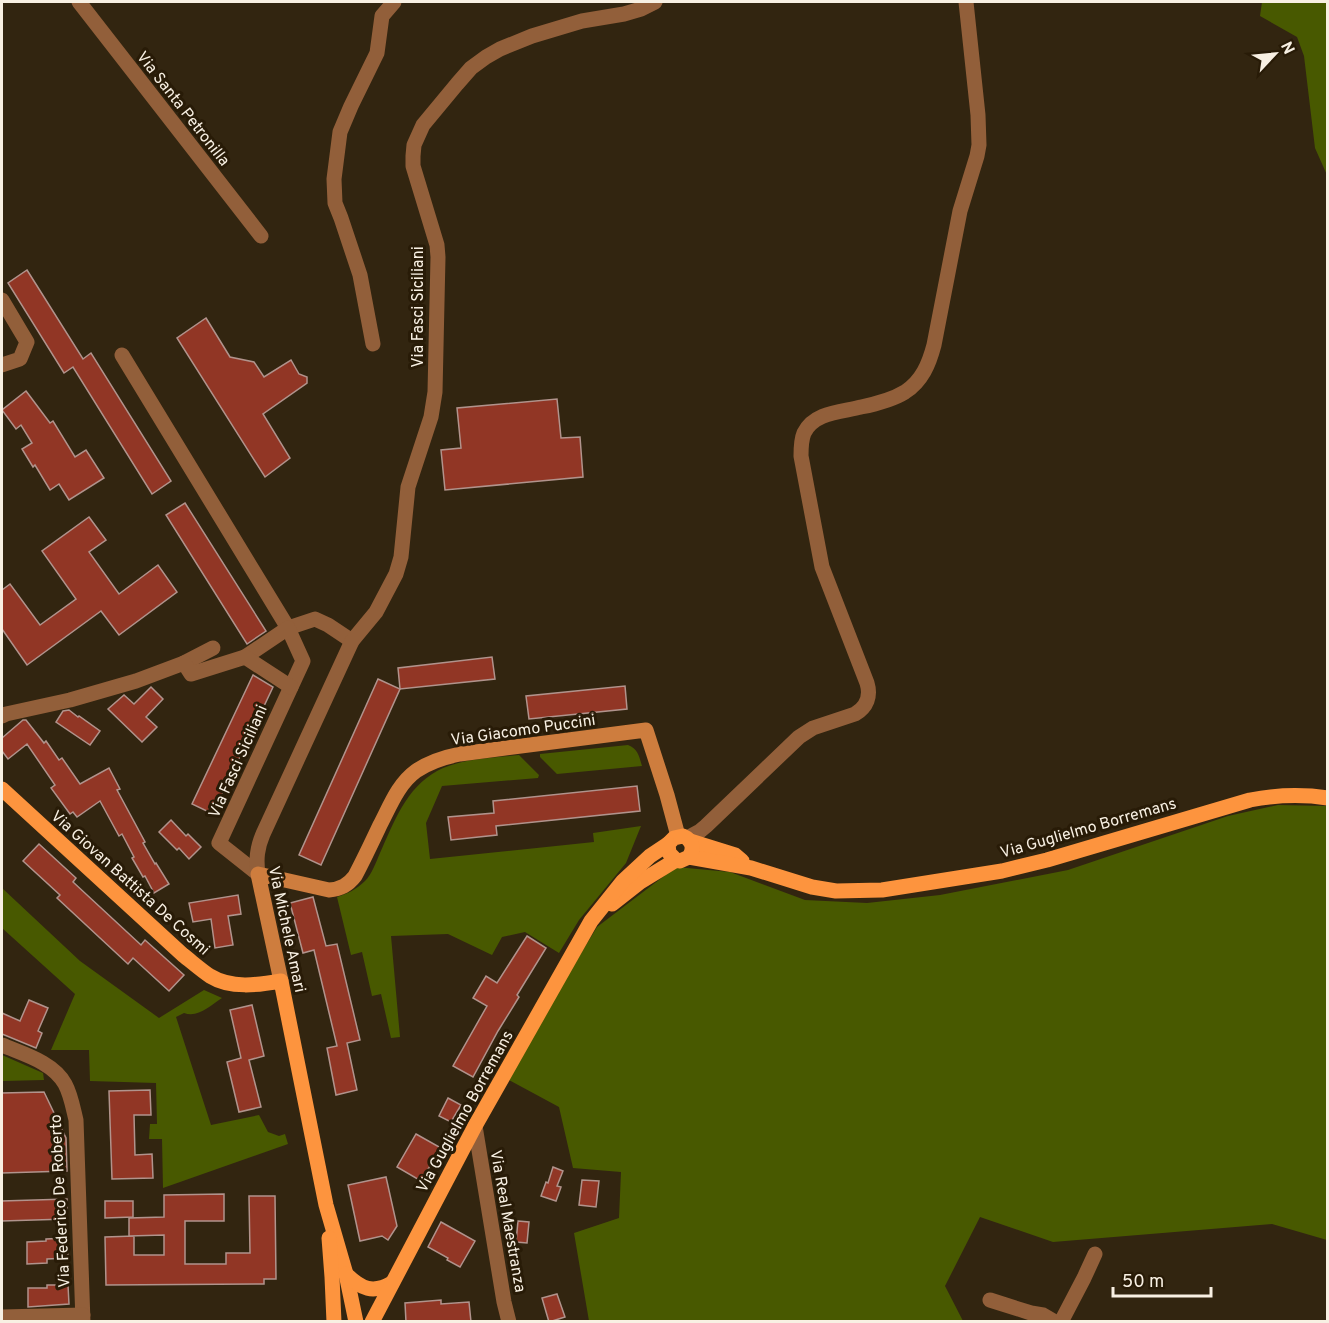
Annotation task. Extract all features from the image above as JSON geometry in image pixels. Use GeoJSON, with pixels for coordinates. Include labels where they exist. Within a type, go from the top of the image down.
{"type":"FeatureCollection","features":[{"type":"Feature","properties":{"kind":"main road","name":"Via Giacomo Puccini"},"geometry":{"type":"LineString","coordinates":[[258,874],[329,890],[340,889],[355,876],[393,798],[402,785],[415,771],[446,757],[646,730],[681,840]]}},
{"type":"Feature","properties":{"kind":"main road","name":"Via Giovan Battista De Cosmi"},"geometry":{"type":"LineString","coordinates":[[2,789],[183,955],[212,977],[228,983],[245,985],[281,981]]}},
{"type":"Feature","properties":{"kind":"main road","name":"Via Guglielmo Borremans"},"geometry":{"type":"LineString","coordinates":[[752,868],[812,887],[836,891],[882,890],[1002,871],[1047,861],[1250,800],[1290,795],[1328,798]]}},
{"type":"Feature","properties":{"kind":"main road"},"geometry":{"type":"LineString","coordinates":[[681,840],[669,853],[672,858],[752,868]]}},
{"type":"Feature","properties":{"kind":"main road"},"geometry":{"type":"LineString","coordinates":[[591,921],[640,882],[693,850],[681,840]]}},
{"type":"Feature","properties":{"kind":"main road"},"geometry":{"type":"LineString","coordinates":[[591,921],[623,881],[650,856],[681,840],[735,855],[752,868]]}},
{"type":"Feature","properties":{"kind":"main road","name":"Via Michele Amari"},"geometry":{"type":"LineString","coordinates":[[258,874],[339,1276]]}},
{"type":"Feature","properties":{"kind":"main road","name":"Via Guglielmo Borremans"},"geometry":{"type":"LineString","coordinates":[[371,1319],[474,1126],[591,921]]}},
{"type":"Feature","properties":{"kind":"main road"},"geometry":{"type":"LineString","coordinates":[[339,1276],[370,1289],[382,1289],[392,1283]]}},
{"type":"Feature","properties":{"kind":"main road"},"geometry":{"type":"LineString","coordinates":[[334,1322],[339,1276]]}},
{"type":"Feature","properties":{"kind":"main road"},"geometry":{"type":"LineString","coordinates":[[339,1276],[343,1314],[354,1322]]}},
{"type":"Feature","properties":{"kind":"street","name":"Via Santa Petronilla"},"geometry":{"type":"LineString","coordinates":[[79,2],[261,236]]}},
{"type":"Feature","properties":{"kind":"street"},"geometry":{"type":"LineString","coordinates":[[373,344],[360,275],[334,203],[334,180],[340,132],[377,53],[382,16],[394,2]]}},
{"type":"Feature","properties":{"kind":"street","name":"Via Fasci Siciliani"},"geometry":{"type":"LineString","coordinates":[[352,640],[376,612],[396,574],[401,557],[408,487],[431,417],[435,392],[438,257],[437,245],[413,166],[414,145],[418,135],[423,125],[471,68],[500,49],[532,36],[582,21],[624,14],[655,2]]}},
{"type":"Feature","properties":{"kind":"street"},"geometry":{"type":"LineString","coordinates":[[681,840],[706,826],[799,737],[813,728],[855,714],[865,706],[869,696],[867,683],[822,567],[801,456],[801,444],[809,426],[823,416],[895,398],[907,391],[917,382],[930,360],[960,211],[979,145],[966,2]]}},
{"type":"Feature","properties":{"kind":"street"},"geometry":{"type":"LineString","coordinates":[[2,300],[27,342],[20,359],[2,365]]}},
{"type":"Feature","properties":{"kind":"street","name":"Via Fasci Siciliani"},"geometry":{"type":"LineString","coordinates":[[122,355],[288,628],[303,661],[219,843],[258,874]]}},
{"type":"Feature","properties":{"kind":"street"},"geometry":{"type":"LineString","coordinates":[[184,663],[191,674],[245,657],[288,628],[315,619],[352,640]]}},
{"type":"Feature","properties":{"kind":"street","name":"Via Michele Amari"},"geometry":{"type":"LineString","coordinates":[[258,874],[256,860],[258,847],[352,640]]}},
{"type":"Feature","properties":{"kind":"street"},"geometry":{"type":"LineString","coordinates":[[2,716],[136,681],[184,663],[213,648]]}},
{"type":"Feature","properties":{"kind":"street"},"geometry":{"type":"LineString","coordinates":[[245,657],[291,687]]}},
{"type":"Feature","properties":{"kind":"street","name":"Via Federico De Roberto"},"geometry":{"type":"LineString","coordinates":[[2,1045],[55,1071],[65,1083],[71,1100],[76,1120],[83,1318]]}},
{"type":"Feature","properties":{"kind":"street","name":"Via Real Maestranza"},"geometry":{"type":"LineString","coordinates":[[474,1126],[509,1322]]}},
{"type":"Feature","properties":{"kind":"street"},"geometry":{"type":"LineString","coordinates":[[1061,1322],[1095,1254]]}},
{"type":"Feature","properties":{"kind":"street"},"geometry":{"type":"LineString","coordinates":[[990,1300],[1043,1315],[1055,1322]]}},
{"type":"Feature","properties":{"kind":"street"},"geometry":{"type":"LineString","coordinates":[[2,1317],[83,1318]]}},
{"type":"Feature","properties":{"kind":"green space"},"geometry":{"type":"Polygon","coordinates":[[[1262,2],[1327,2],[1327,175],[1315,148],[1304,56],[1297,37],[1260,16],[1262,2]]]}},
{"type":"Feature","properties":{"kind":"green space"},"geometry":{"type":"Polygon","coordinates":[[[628,745],[636,751],[642,766],[557,774],[540,757],[540,754],[628,745]]]}},
{"type":"Feature","properties":{"kind":"green space"},"geometry":{"type":"Polygon","coordinates":[[[519,755],[539,775],[538,778],[442,786],[426,823],[430,859],[594,842],[593,833],[641,826],[626,863],[579,920],[559,953],[525,932],[502,937],[492,955],[448,934],[391,936],[400,1037],[391,1038],[381,994],[372,996],[362,952],[351,955],[337,897],[355,889],[367,878],[374,868],[402,807],[426,778],[456,763],[519,755]]]}},
{"type":"Feature","properties":{"kind":"green space"},"geometry":{"type":"Polygon","coordinates":[[[1278,805],[1327,806],[1327,1240],[1272,1224],[1053,1242],[980,1217],[945,1286],[963,1321],[589,1321],[574,1233],[619,1218],[621,1172],[573,1168],[559,1107],[505,1078],[597,927],[676,867],[730,872],[805,900],[867,903],[940,895],[1068,870],[1228,816],[1278,805]]]}},
{"type":"Feature","properties":{"kind":"green space"},"geometry":{"type":"Polygon","coordinates":[[[2,888],[80,961],[159,1018],[204,990],[222,998],[199,1013],[184,1013],[176,1017],[211,1125],[259,1115],[268,1132],[279,1136],[285,1134],[288,1144],[163,1188],[162,1139],[149,1139],[150,1124],[157,1124],[156,1083],[90,1081],[89,1050],[51,1050],[75,994],[2,928],[2,888]]]}},
{"type":"Feature","properties":{"kind":"green space"},"geometry":{"type":"Polygon","coordinates":[[[2,1055],[43,1073],[44,1080],[2,1081],[2,1055]]]}},
{"type":"Feature","properties":{"kind":"building"},"geometry":{"type":"Polygon","coordinates":[[[27,270],[83,359],[91,353],[171,481],[152,494],[73,367],[64,373],[8,283],[27,270]]]}},
{"type":"Feature","properties":{"kind":"building"},"geometry":{"type":"Polygon","coordinates":[[[206,318],[230,357],[254,362],[264,377],[291,360],[299,374],[307,377],[307,383],[263,414],[290,458],[265,477],[177,338],[206,318]]]}},
{"type":"Feature","properties":{"kind":"building"},"geometry":{"type":"Polygon","coordinates":[[[26,391],[50,423],[53,421],[75,457],[86,450],[104,478],[69,500],[59,484],[50,490],[22,449],[32,443],[21,425],[16,429],[2,410],[26,391]]]}},
{"type":"Feature","properties":{"kind":"building"},"geometry":{"type":"Polygon","coordinates":[[[557,399],[561,438],[580,437],[583,477],[445,490],[441,450],[461,448],[457,408],[557,399]]]}},
{"type":"Feature","properties":{"kind":"building"},"geometry":{"type":"Polygon","coordinates":[[[185,503],[266,631],[247,644],[166,515],[185,503]]]}},
{"type":"Feature","properties":{"kind":"building"},"geometry":{"type":"Polygon","coordinates":[[[89,517],[106,540],[89,552],[119,594],[158,565],[177,592],[119,635],[101,611],[27,665],[2,629],[2,590],[10,584],[40,625],[76,599],[42,551],[89,517]]]}},
{"type":"Feature","properties":{"kind":"building"},"geometry":{"type":"Polygon","coordinates":[[[492,657],[495,679],[400,689],[398,668],[492,657]]]}},
{"type":"Feature","properties":{"kind":"building"},"geometry":{"type":"Polygon","coordinates":[[[253,675],[273,687],[213,814],[192,804],[253,675]]]}},
{"type":"Feature","properties":{"kind":"building"},"geometry":{"type":"Polygon","coordinates":[[[378,679],[400,689],[321,865],[299,855],[378,679]]]}},
{"type":"Feature","properties":{"kind":"building"},"geometry":{"type":"Polygon","coordinates":[[[625,686],[627,709],[529,719],[526,696],[625,686]]]}},
{"type":"Feature","properties":{"kind":"building"},"geometry":{"type":"Polygon","coordinates":[[[151,687],[163,699],[146,717],[157,727],[142,742],[108,709],[124,695],[134,704],[151,687]]]}},
{"type":"Feature","properties":{"kind":"building"},"geometry":{"type":"Polygon","coordinates":[[[69,710],[100,731],[90,745],[56,722],[63,711],[69,710]]]}},
{"type":"Feature","properties":{"kind":"building"},"geometry":{"type":"Polygon","coordinates":[[[26,720],[44,743],[46,741],[59,760],[62,758],[80,784],[109,768],[120,789],[117,790],[145,842],[143,843],[169,884],[154,893],[132,858],[134,857],[122,834],[119,836],[100,801],[77,817],[73,812],[70,814],[51,788],[55,785],[27,744],[8,759],[2,751],[2,738],[26,720]]]}},
{"type":"Feature","properties":{"kind":"building"},"geometry":{"type":"Polygon","coordinates":[[[637,786],[640,811],[496,826],[497,835],[451,840],[448,817],[494,813],[493,801],[637,786]]]}},
{"type":"Feature","properties":{"kind":"building"},"geometry":{"type":"Polygon","coordinates":[[[171,820],[186,836],[188,834],[201,847],[189,859],[159,832],[171,820]]]}},
{"type":"Feature","properties":{"kind":"building"},"geometry":{"type":"Polygon","coordinates":[[[39,844],[76,878],[73,882],[141,945],[145,940],[184,975],[169,991],[133,958],[128,964],[57,898],[60,895],[23,861],[39,844]]]}},
{"type":"Feature","properties":{"kind":"building"},"geometry":{"type":"Polygon","coordinates":[[[238,895],[241,914],[228,916],[233,945],[215,948],[211,919],[193,922],[189,903],[238,895]]]}},
{"type":"Feature","properties":{"kind":"building"},"geometry":{"type":"Polygon","coordinates":[[[313,897],[326,946],[337,944],[360,1040],[347,1043],[357,1090],[336,1095],[327,1048],[337,1046],[314,950],[303,953],[290,903],[313,897]]]}},
{"type":"Feature","properties":{"kind":"building"},"geometry":{"type":"Polygon","coordinates":[[[527,936],[546,948],[517,995],[519,997],[473,1077],[453,1066],[487,1006],[473,998],[486,976],[497,983],[527,936]]]}},
{"type":"Feature","properties":{"kind":"building"},"geometry":{"type":"Polygon","coordinates":[[[29,1000],[48,1008],[38,1031],[42,1033],[36,1048],[2,1034],[2,1013],[20,1021],[29,1000]]]}},
{"type":"Feature","properties":{"kind":"building"},"geometry":{"type":"Polygon","coordinates":[[[252,1005],[264,1056],[249,1060],[261,1107],[239,1112],[227,1062],[241,1058],[230,1010],[252,1005]]]}},
{"type":"Feature","properties":{"kind":"building"},"geometry":{"type":"Polygon","coordinates":[[[150,1090],[151,1115],[134,1115],[135,1155],[152,1154],[153,1178],[112,1179],[109,1091],[150,1090]]]}},
{"type":"Feature","properties":{"kind":"building"},"geometry":{"type":"Polygon","coordinates":[[[44,1092],[66,1138],[67,1171],[2,1173],[2,1093],[44,1092]]]}},
{"type":"Feature","properties":{"kind":"building"},"geometry":{"type":"Polygon","coordinates":[[[448,1098],[461,1105],[451,1122],[439,1116],[448,1098]]]}},
{"type":"Feature","properties":{"kind":"building"},"geometry":{"type":"Polygon","coordinates":[[[416,1134],[441,1148],[421,1181],[397,1167],[416,1134]]]}},
{"type":"Feature","properties":{"kind":"building"},"geometry":{"type":"Polygon","coordinates":[[[553,1167],[563,1171],[557,1186],[561,1187],[556,1201],[541,1196],[553,1167]]]}},
{"type":"Feature","properties":{"kind":"building"},"geometry":{"type":"Polygon","coordinates":[[[386,1177],[397,1226],[388,1240],[382,1236],[360,1241],[348,1185],[386,1177]]]}},
{"type":"Feature","properties":{"kind":"building"},"geometry":{"type":"Polygon","coordinates":[[[582,1180],[599,1181],[596,1207],[579,1205],[582,1180]]]}},
{"type":"Feature","properties":{"kind":"building"},"geometry":{"type":"Polygon","coordinates":[[[224,1194],[224,1221],[185,1221],[185,1264],[226,1264],[226,1253],[250,1253],[249,1196],[275,1196],[276,1279],[264,1279],[264,1284],[106,1285],[105,1237],[134,1236],[134,1255],[164,1255],[164,1235],[129,1236],[129,1218],[164,1217],[164,1195],[224,1194]]]}},
{"type":"Feature","properties":{"kind":"building"},"geometry":{"type":"Polygon","coordinates":[[[67,1199],[67,1219],[2,1221],[2,1201],[67,1199]]]}},
{"type":"Feature","properties":{"kind":"building"},"geometry":{"type":"Polygon","coordinates":[[[105,1201],[133,1201],[133,1217],[105,1218],[105,1201]]]}},
{"type":"Feature","properties":{"kind":"building"},"geometry":{"type":"Polygon","coordinates":[[[518,1221],[529,1222],[527,1243],[516,1242],[518,1221]]]}},
{"type":"Feature","properties":{"kind":"building"},"geometry":{"type":"Polygon","coordinates":[[[441,1222],[475,1241],[460,1267],[428,1247],[441,1222]]]}},
{"type":"Feature","properties":{"kind":"building"},"geometry":{"type":"Polygon","coordinates":[[[67,1238],[68,1258],[47,1259],[47,1263],[27,1264],[27,1242],[67,1238]]]}},
{"type":"Feature","properties":{"kind":"building"},"geometry":{"type":"Polygon","coordinates":[[[47,1285],[68,1285],[69,1304],[28,1307],[28,1288],[47,1288],[47,1285]]]}},
{"type":"Feature","properties":{"kind":"building"},"geometry":{"type":"Polygon","coordinates":[[[557,1294],[565,1317],[549,1322],[542,1298],[557,1294]]]}},
{"type":"Feature","properties":{"kind":"building"},"geometry":{"type":"Polygon","coordinates":[[[441,1300],[441,1304],[469,1302],[471,1322],[406,1322],[405,1303],[441,1300]]]}}]}
